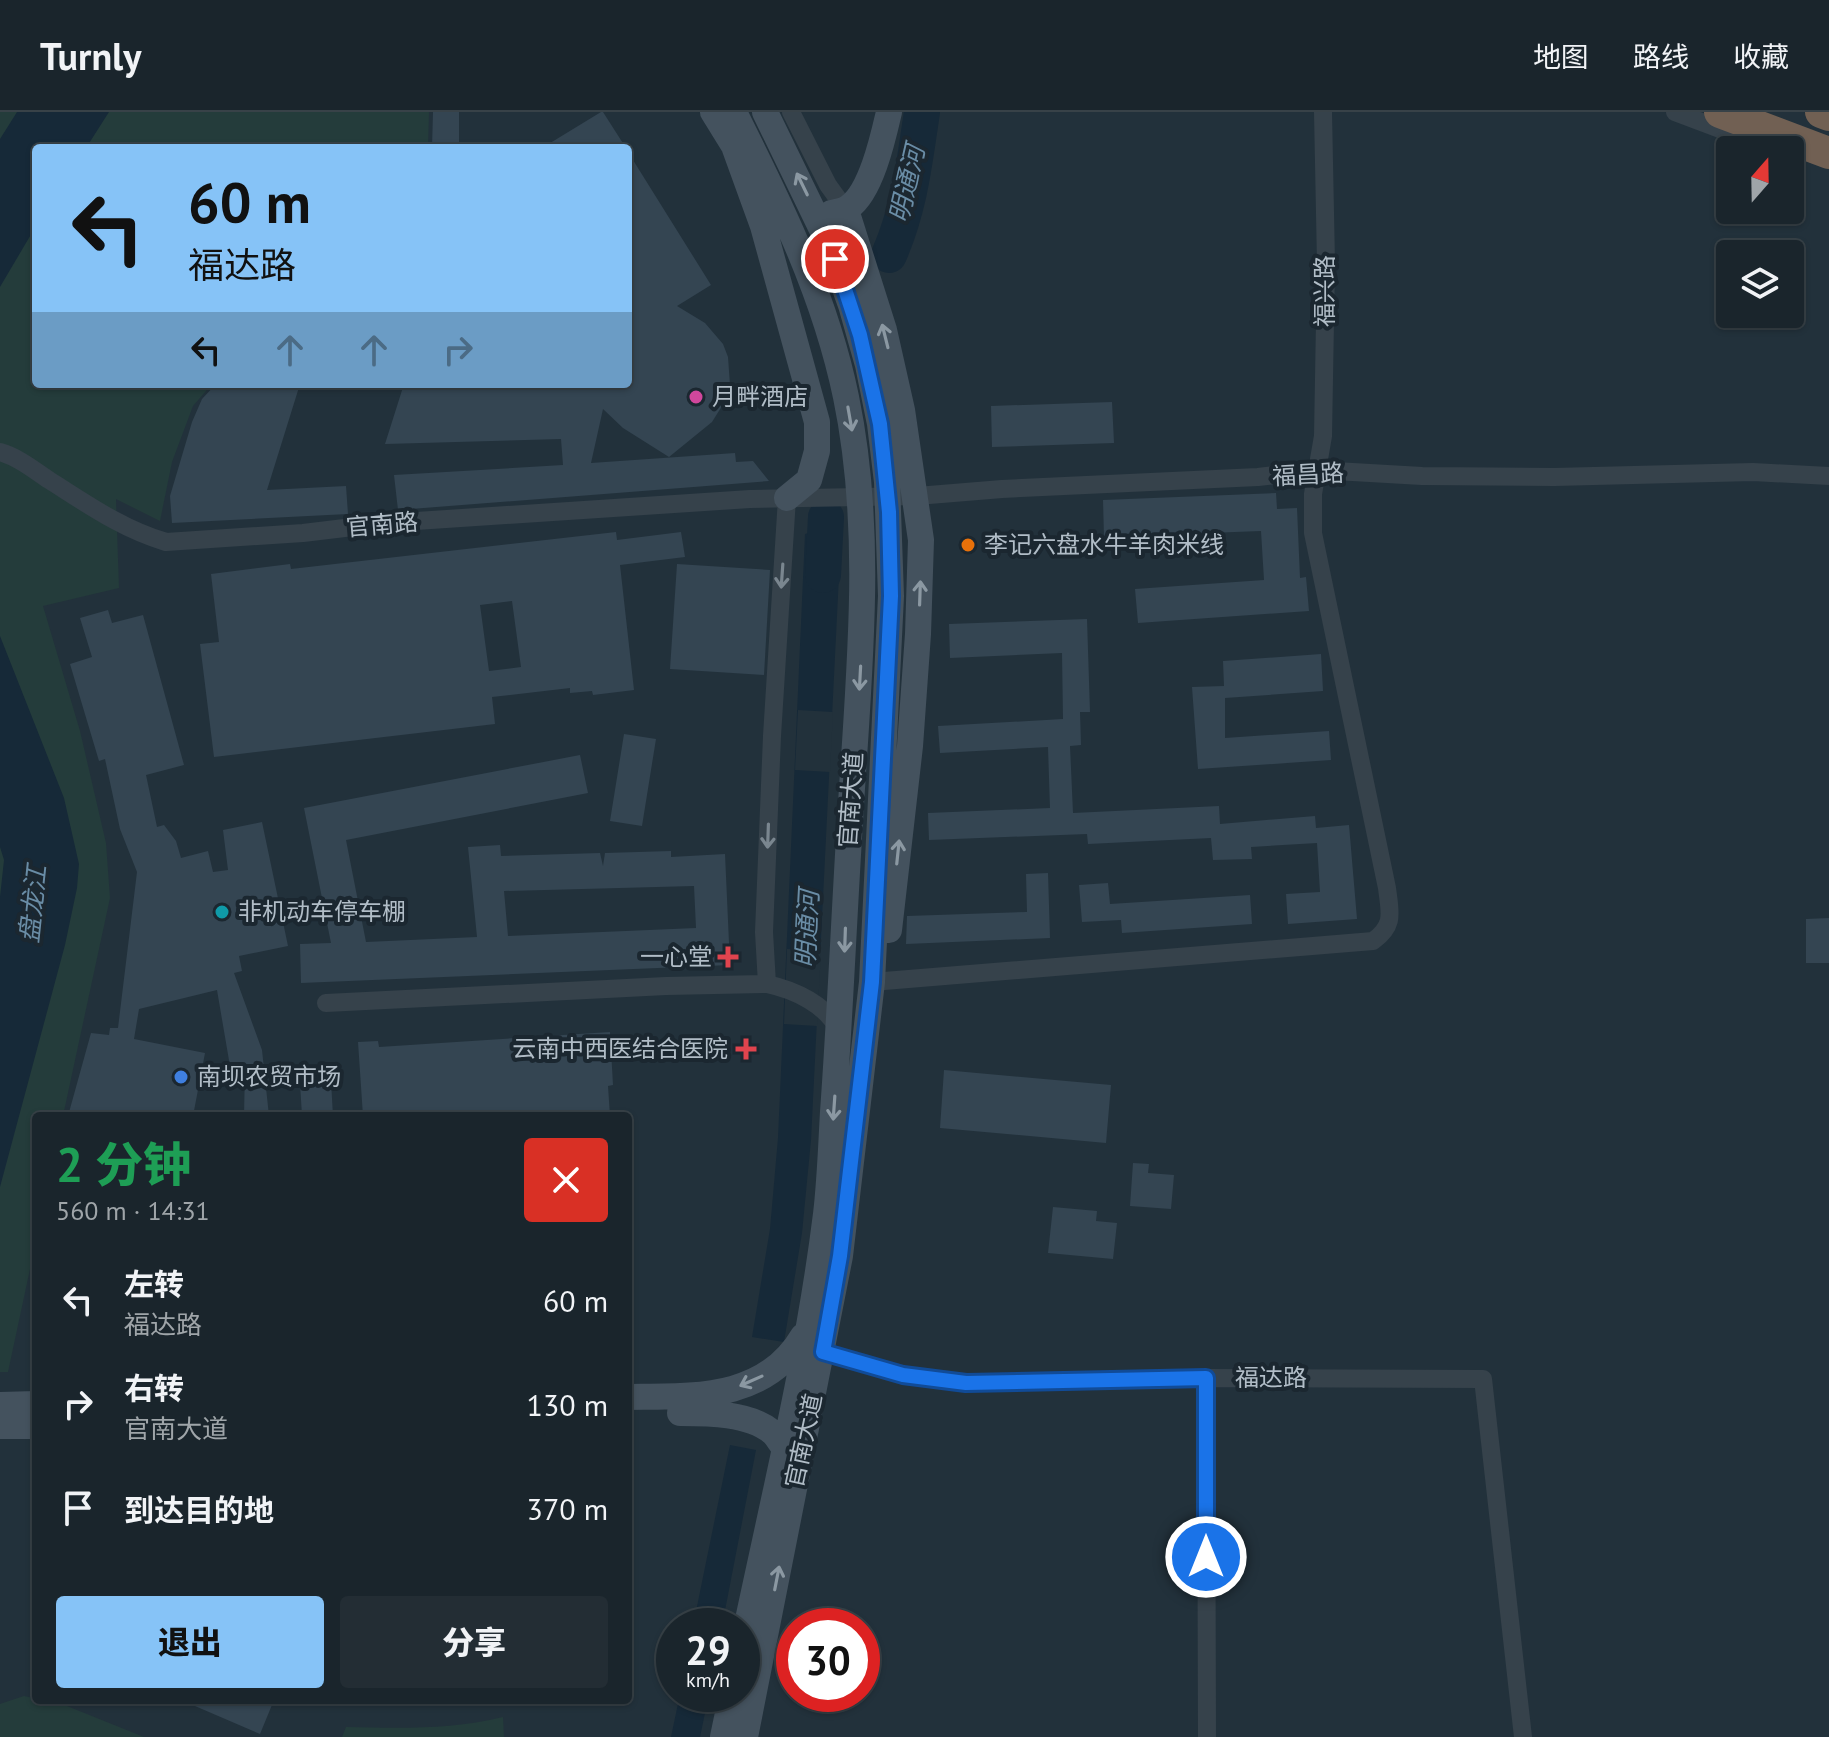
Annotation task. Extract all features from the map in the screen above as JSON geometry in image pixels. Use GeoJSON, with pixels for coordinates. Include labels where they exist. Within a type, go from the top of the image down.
{"type":"FeatureCollection","features":[{"type":"Feature","properties":{"kind":"highway"},"geometry":{"type":"LineString","coordinates":[[1720,112],[1829,153]]}},
{"type":"Feature","properties":{"kind":"highway"},"geometry":{"type":"LineString","coordinates":[[1821,112],[1829,115]]}},
{"type":"Feature","properties":{"kind":"main road"},"geometry":{"type":"LineString","coordinates":[[713,112],[734,146],[763,226],[817,422],[817,451],[809,480],[787,498]]}},
{"type":"Feature","properties":{"kind":"main road","name":"官南大道"},"geometry":{"type":"LineString","coordinates":[[734,112],[790,225],[833,343],[852,428],[861,513],[863,595],[826,1208],[807,1330],[750,1608]]}},
{"type":"Feature","properties":{"kind":"main road","name":"官南大道"},"geometry":{"type":"LineString","coordinates":[[745,1737],[840,1256],[872,982],[891,596],[889,512],[880,424],[868,365],[841,275],[815,213],[765,112]]}},
{"type":"Feature","properties":{"kind":"main road"},"geometry":{"type":"LineString","coordinates":[[763,226],[846,210],[867,185],[889,112]]}},
{"type":"Feature","properties":{"kind":"main road"},"geometry":{"type":"LineString","coordinates":[[846,210],[884,330],[902,410],[917,496],[921,540],[910,746],[888,939],[872,982]]}},
{"type":"Feature","properties":{"kind":"main road"},"geometry":{"type":"LineString","coordinates":[[632,1397],[709,1396],[754,1382],[783,1362],[807,1330]]}},
{"type":"Feature","properties":{"kind":"main road"},"geometry":{"type":"LineString","coordinates":[[2,1415],[32,1405]]}},
{"type":"Feature","properties":{"kind":"main road"},"geometry":{"type":"LineString","coordinates":[[632,1414],[706,1413],[754,1422],[772,1432],[784,1447]]}},
{"type":"Feature","properties":{"kind":"main road"},"geometry":{"type":"LineString","coordinates":[[2,1415],[32,1425]]}},
{"type":"Feature","properties":{"kind":"main road"},"geometry":{"type":"LineString","coordinates":[[723,1737],[728,1712]]}},
{"type":"Feature","properties":{"kind":"street"},"geometry":{"type":"LineString","coordinates":[[791,112],[828,185],[846,210]]}},
{"type":"Feature","properties":{"kind":"street","name":"福兴路"},"geometry":{"type":"LineString","coordinates":[[872,982],[1373,941],[1386,931],[1390,916],[1387,888],[1313,533],[1313,494],[1323,436],[1326,294],[1323,112]]}},
{"type":"Feature","properties":{"kind":"street"},"geometry":{"type":"LineString","coordinates":[[1675,112],[1739,136]]}},
{"type":"Feature","properties":{"kind":"street"},"geometry":{"type":"LineString","coordinates":[[1804,160],[1829,168]]}},
{"type":"Feature","properties":{"kind":"street","name":"官南路"},"geometry":{"type":"LineString","coordinates":[[0,452],[114,521],[166,542],[303,533],[386,523],[787,498]]}},
{"type":"Feature","properties":{"kind":"street","name":"福昌路"},"geometry":{"type":"LineString","coordinates":[[787,498],[917,496],[1258,477],[1318,470],[1422,476],[1554,477],[1753,472],[1829,476]]}},
{"type":"Feature","properties":{"kind":"street"},"geometry":{"type":"LineString","coordinates":[[774,986],[764,932],[787,498]]}},
{"type":"Feature","properties":{"kind":"street"},"geometry":{"type":"LineString","coordinates":[[326,1003],[651,987],[774,986],[823,1009],[833,1018],[839,1031]]}},
{"type":"Feature","properties":{"kind":"street","name":"福达路"},"geometry":{"type":"LineString","coordinates":[[823,1352],[903,1375],[966,1383],[1206,1378],[1483,1379],[1523,1737]]}},
{"type":"Feature","properties":{"kind":"street"},"geometry":{"type":"LineString","coordinates":[[1206,1378],[1207,1737]]}},
{"type":"Feature","properties":{"kind":"green space"},"geometry":{"type":"Polygon","coordinates":[[[0,112],[429,112],[428,144],[32,144],[32,388],[209,388],[193,406],[172,462],[160,521],[116,499],[119,588],[43,606],[80,731],[106,843],[110,898],[64,1112],[32,1112],[32,1260],[8,1372],[0,1372],[0,112]]]}},
{"type":"Feature","properties":{"kind":"green space"},"geometry":{"type":"Polygon","coordinates":[[[24,1696],[32,1698],[32,1704],[62,1704],[144,1737],[0,1737],[0,1704],[24,1696]]]}},
{"type":"Feature","properties":{"kind":"green space"},"geometry":{"type":"Polygon","coordinates":[[[503,1717],[504,1737],[342,1737],[346,1727],[444,1726],[503,1717]]]}},
{"type":"Feature","properties":{"kind":"water"},"geometry":{"type":"Polygon","coordinates":[[[17,112],[109,112],[89,144],[32,144],[32,233],[0,287],[0,139],[17,112]]]}},
{"type":"Feature","properties":{"kind":"water"},"geometry":{"type":"Polygon","coordinates":[[[910,112],[935,112],[919,202],[905,255],[888,253],[882,232],[899,190],[910,112]]]}},
{"type":"Feature","properties":{"kind":"water"},"geometry":{"type":"Polygon","coordinates":[[[826,527],[841,535],[811,1140],[802,1233],[784,1342],[752,1337],[770,1229],[778,1138],[805,534],[826,527]]]}},
{"type":"Feature","properties":{"kind":"water","name":"盘龙江"},"geometry":{"type":"Polygon","coordinates":[[[0,636],[64,798],[79,864],[65,945],[0,1187],[0,897],[4,860],[0,847],[0,636]]]}},
{"type":"Feature","properties":{"kind":"water"},"geometry":{"type":"Polygon","coordinates":[[[730,1445],[756,1450],[725,1608],[697,1608],[730,1445]]]}},
{"type":"Feature","properties":{"kind":"water"},"geometry":{"type":"Polygon","coordinates":[[[676,1712],[705,1712],[700,1737],[671,1737],[676,1712]]]}},
{"type":"Feature","properties":{"kind":"pier"},"geometry":{"type":"Polygon","coordinates":[[[798,710],[833,712],[830,772],[795,770],[798,710]]]}},
{"type":"Feature","properties":{"kind":"pier"},"geometry":{"type":"Polygon","coordinates":[[[787,949],[821,951],[817,1026],[784,1024],[787,949]]]}},
{"type":"Feature","properties":{"kind":"building"},"geometry":{"type":"Polygon","coordinates":[[[433,112],[459,112],[459,144],[432,144],[433,112]]]}},
{"type":"Feature","properties":{"kind":"building"},"geometry":{"type":"Polygon","coordinates":[[[603,112],[623,144],[549,144],[603,112]]]}},
{"type":"Feature","properties":{"kind":"building"},"geometry":{"type":"Polygon","coordinates":[[[632,158],[711,285],[677,306],[705,323],[723,344],[728,357],[730,385],[727,398],[712,422],[669,457],[623,428],[603,409],[591,463],[735,453],[736,462],[753,461],[769,481],[398,510],[394,475],[563,465],[561,439],[385,444],[403,388],[632,388],[632,158]]]}},
{"type":"Feature","properties":{"kind":"building"},"geometry":{"type":"Polygon","coordinates":[[[212,388],[299,388],[267,490],[346,486],[348,514],[172,523],[170,496],[202,399],[212,388]]]}},
{"type":"Feature","properties":{"kind":"building"},"geometry":{"type":"Polygon","coordinates":[[[1112,402],[1114,443],[992,447],[991,406],[1112,402]]]}},
{"type":"Feature","properties":{"kind":"building"},"geometry":{"type":"Polygon","coordinates":[[[1276,493],[1277,509],[1297,508],[1300,578],[1306,577],[1309,611],[1138,623],[1135,589],[1264,580],[1261,531],[1104,537],[1103,500],[1276,493]]]}},
{"type":"Feature","properties":{"kind":"building"},"geometry":{"type":"Polygon","coordinates":[[[616,532],[617,540],[681,532],[685,557],[620,565],[634,690],[593,695],[592,691],[570,693],[570,688],[492,697],[495,724],[214,757],[200,644],[219,642],[211,574],[290,564],[291,569],[616,532]],[[512,601],[480,605],[489,671],[521,667],[512,601]]]}},
{"type":"Feature","properties":{"kind":"building"},"geometry":{"type":"Polygon","coordinates":[[[677,564],[770,570],[764,675],[670,669],[677,564]]]}},
{"type":"Feature","properties":{"kind":"building"},"geometry":{"type":"Polygon","coordinates":[[[108,610],[112,623],[143,615],[184,765],[146,775],[157,827],[164,825],[176,841],[181,858],[208,851],[213,872],[228,870],[223,830],[262,822],[288,946],[239,956],[242,971],[234,973],[262,1050],[269,1112],[244,1112],[245,1069],[231,1072],[217,990],[139,1009],[134,1039],[205,1053],[194,1112],[69,1112],[91,1033],[109,1035],[110,1028],[118,1028],[137,872],[120,829],[105,759],[99,761],[70,664],[92,657],[80,618],[108,610]]]}},
{"type":"Feature","properties":{"kind":"building"},"geometry":{"type":"Polygon","coordinates":[[[1087,619],[1090,712],[1080,712],[1081,745],[1070,746],[1073,813],[1219,806],[1220,824],[1315,816],[1316,828],[1349,825],[1357,919],[1288,924],[1286,894],[1320,892],[1317,843],[1251,847],[1252,859],[1213,860],[1211,838],[1088,844],[1087,834],[929,840],[928,813],[1050,808],[1048,747],[940,753],[938,726],[1063,719],[1062,653],[950,658],[949,624],[1087,619]]]}},
{"type":"Feature","properties":{"kind":"building"},"geometry":{"type":"Polygon","coordinates":[[[1321,654],[1323,691],[1225,698],[1225,738],[1329,731],[1331,760],[1198,769],[1192,687],[1224,686],[1223,661],[1321,654]]]}},
{"type":"Feature","properties":{"kind":"building"},"geometry":{"type":"Polygon","coordinates":[[[624,734],[656,739],[642,826],[610,821],[624,734]]]}},
{"type":"Feature","properties":{"kind":"building"},"geometry":{"type":"Polygon","coordinates":[[[580,755],[588,793],[346,840],[366,942],[477,937],[468,847],[500,845],[501,856],[600,853],[603,866],[605,853],[671,851],[671,857],[725,854],[730,965],[301,983],[300,944],[331,943],[304,808],[580,755]],[[694,886],[504,891],[508,936],[696,928],[694,886]]]}},
{"type":"Feature","properties":{"kind":"building"},"geometry":{"type":"Polygon","coordinates":[[[1048,873],[1050,938],[906,944],[907,916],[1027,912],[1026,874],[1048,873]]]}},
{"type":"Feature","properties":{"kind":"building"},"geometry":{"type":"Polygon","coordinates":[[[1108,883],[1110,904],[1250,895],[1252,924],[1122,933],[1121,920],[1082,922],[1079,885],[1108,883]]]}},
{"type":"Feature","properties":{"kind":"building"},"geometry":{"type":"Polygon","coordinates":[[[1829,918],[1829,963],[1806,963],[1806,919],[1829,918]]]}},
{"type":"Feature","properties":{"kind":"building"},"geometry":{"type":"Polygon","coordinates":[[[610,1032],[613,1085],[608,1086],[610,1112],[363,1112],[358,1042],[378,1041],[379,1047],[610,1032]]]}},
{"type":"Feature","properties":{"kind":"building"},"geometry":{"type":"Polygon","coordinates":[[[944,1070],[1111,1085],[1106,1143],[940,1128],[944,1070]]]}},
{"type":"Feature","properties":{"kind":"building"},"geometry":{"type":"Polygon","coordinates":[[[331,1081],[333,1112],[302,1112],[300,1083],[331,1081]]]}},
{"type":"Feature","properties":{"kind":"building"},"geometry":{"type":"Polygon","coordinates":[[[1133,1163],[1149,1164],[1148,1173],[1174,1175],[1171,1209],[1130,1206],[1133,1163]]]}},
{"type":"Feature","properties":{"kind":"building"},"geometry":{"type":"Polygon","coordinates":[[[1053,1207],[1097,1211],[1096,1221],[1117,1223],[1113,1259],[1048,1253],[1053,1207]]]}},
{"type":"Feature","properties":{"kind":"building"},"geometry":{"type":"Polygon","coordinates":[[[190,1704],[272,1704],[260,1734],[190,1704]]]}},
{"type":"Feature","properties":{"kind":"waterway","name":"明通河"},"geometry":{"type":"LineString","coordinates":[[889,255],[907,202],[922,112]]}},
{"type":"Feature","properties":{"kind":"waterway","name":"明通河"},"geometry":{"type":"LineString","coordinates":[[823,575],[826,517]]}},
{"type":"Feature","properties":{"kind":"place","name":"月畔酒店"},"geometry":{"type":"Point","coordinates":[696,397]}},
{"type":"Feature","properties":{"kind":"place","name":"李记六盘水牛羊肉米线"},"geometry":{"type":"Point","coordinates":[968,545]}},
{"type":"Feature","properties":{"kind":"place","name":"非机动车停车棚"},"geometry":{"type":"Point","coordinates":[222,912]}},
{"type":"Feature","properties":{"kind":"place","name":"一心堂"},"geometry":{"type":"Point","coordinates":[728,957]}},
{"type":"Feature","properties":{"kind":"place","name":"云南中西医结合医院"},"geometry":{"type":"Point","coordinates":[746,1049]}},
{"type":"Feature","properties":{"kind":"place","name":"南坝农贸市场"},"geometry":{"type":"Point","coordinates":[181,1077]}},
{"type":"Feature","properties":{"kind":"route"},"geometry":{"type":"LineString","coordinates":[[835,259],[860,335],[880,424],[891,540],[891,596],[872,982],[840,1256],[823,1352],[903,1375],[966,1383],[1206,1378],[1206,1557]]}}]}
